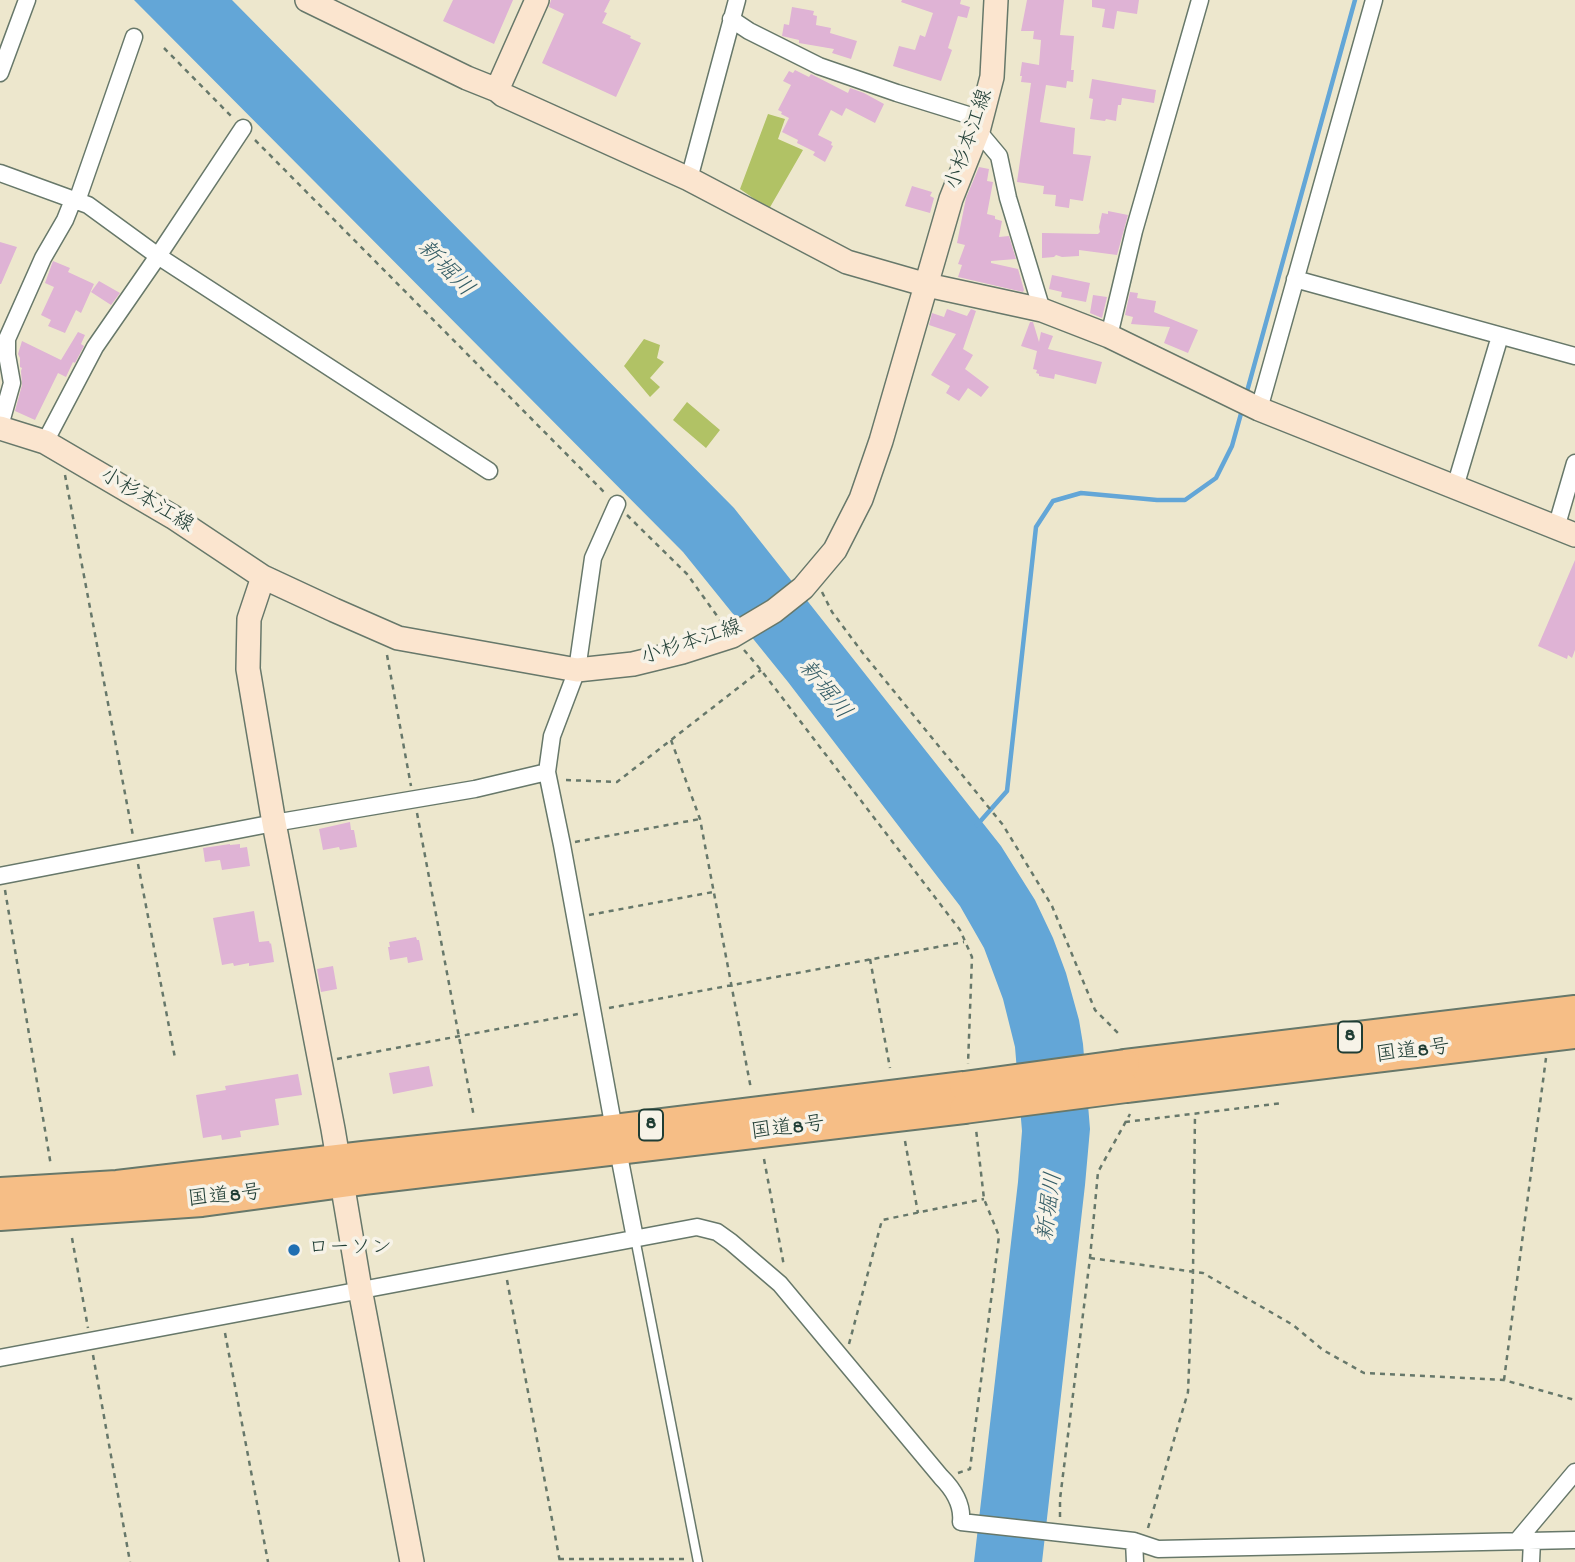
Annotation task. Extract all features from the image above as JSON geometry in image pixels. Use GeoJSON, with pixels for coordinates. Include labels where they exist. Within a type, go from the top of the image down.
{"type":"FeatureCollection","features":[{"type":"Feature","properties":{"kind":"highway","name":"国道8号"},"geometry":{"type":"LineString","coordinates":[[1127,1089],[1575,1010]]}},
{"type":"Feature","properties":{"kind":"highway","name":"国道8号"},"geometry":{"type":"LineString","coordinates":[[0,1192],[340,1172],[365,1180],[616,1139],[968,1095],[1127,1089],[1562,1035]]}},
{"type":"Feature","properties":{"kind":"highway","name":"国道8号"},"geometry":{"type":"LineString","coordinates":[[0,1216],[202,1202],[340,1172]]}},
{"type":"Feature","properties":{"kind":"street"},"geometry":{"type":"LineString","coordinates":[[0,73],[27,0]]}},
{"type":"Feature","properties":{"kind":"street"},"geometry":{"type":"LineString","coordinates":[[307,0],[467,78],[689,179],[847,262],[926,285],[1042,310],[1109,336],[1259,409],[1566,531],[1575,463]]}},
{"type":"Feature","properties":{"kind":"street"},"geometry":{"type":"LineString","coordinates":[[497,90],[537,0]]}},
{"type":"Feature","properties":{"kind":"street"},"geometry":{"type":"LineString","coordinates":[[689,179],[737,0]]}},
{"type":"Feature","properties":{"kind":"street","name":"小杉本江線"},"geometry":{"type":"LineString","coordinates":[[0,427],[53,447],[173,517],[262,577],[398,638],[577,670],[633,664],[682,652],[736,634],[774,611],[808,582],[835,550],[861,499],[881,441],[951,199],[979,125],[992,77],[996,0]]}},
{"type":"Feature","properties":{"kind":"street"},"geometry":{"type":"LineString","coordinates":[[1109,336],[1134,231],[1200,0]]}},
{"type":"Feature","properties":{"kind":"street"},"geometry":{"type":"LineString","coordinates":[[1259,409],[1374,0]]}},
{"type":"Feature","properties":{"kind":"street"},"geometry":{"type":"LineString","coordinates":[[732,19],[749,31],[819,66],[979,125],[999,156],[1008,198],[1042,310]]}},
{"type":"Feature","properties":{"kind":"street"},"geometry":{"type":"LineString","coordinates":[[0,427],[12,383],[7,339],[44,258],[75,200],[134,37]]}},
{"type":"Feature","properties":{"kind":"street"},"geometry":{"type":"LineString","coordinates":[[53,447],[95,347],[243,128]]}},
{"type":"Feature","properties":{"kind":"street"},"geometry":{"type":"LineString","coordinates":[[0,173],[88,205],[158,256],[489,471]]}},
{"type":"Feature","properties":{"kind":"street"},"geometry":{"type":"LineString","coordinates":[[1295,279],[1575,356]]}},
{"type":"Feature","properties":{"kind":"street"},"geometry":{"type":"LineString","coordinates":[[1455,487],[1500,335]]}},
{"type":"Feature","properties":{"kind":"street"},"geometry":{"type":"LineString","coordinates":[[617,504],[593,558],[577,670],[552,736],[547,775],[635,1238]]}},
{"type":"Feature","properties":{"kind":"street"},"geometry":{"type":"LineString","coordinates":[[262,577],[249,619],[248,669],[274,823],[412,1562]]}},
{"type":"Feature","properties":{"kind":"street"},"geometry":{"type":"LineString","coordinates":[[1,875],[547,775]]}},
{"type":"Feature","properties":{"kind":"street"},"geometry":{"type":"LineString","coordinates":[[0,1358],[697,1227],[718,1232],[780,1284],[953,1489],[962,1513],[961,1522],[1138,1542],[1158,1549],[1575,1540]]}},
{"type":"Feature","properties":{"kind":"street"},"geometry":{"type":"LineString","coordinates":[[1525,1541],[1575,1472]]}},
{"type":"Feature","properties":{"kind":"street"},"geometry":{"type":"LineString","coordinates":[[1525,1541],[1531,1562]]}},
{"type":"Feature","properties":{"kind":"street"},"geometry":{"type":"LineString","coordinates":[[1135,1562],[1138,1542]]}},
{"type":"Feature","properties":{"kind":"lane"},"geometry":{"type":"LineString","coordinates":[[635,1238],[697,1560]]}},
{"type":"Feature","properties":{"kind":"path"},"geometry":{"type":"LineString","coordinates":[[164,48],[687,574],[736,634],[960,930],[972,957],[968,1095],[984,1199],[999,1236],[970,1469],[941,1477]]}},
{"type":"Feature","properties":{"kind":"path"},"geometry":{"type":"LineString","coordinates":[[53,447],[136,851],[175,1058]]}},
{"type":"Feature","properties":{"kind":"path"},"geometry":{"type":"LineString","coordinates":[[808,582],[1003,825],[1052,906],[1095,1010],[1121,1036]]}},
{"type":"Feature","properties":{"kind":"path"},"geometry":{"type":"LineString","coordinates":[[382,631],[474,1117]]}},
{"type":"Feature","properties":{"kind":"path"},"geometry":{"type":"LineString","coordinates":[[547,775],[617,782],[761,670]]}},
{"type":"Feature","properties":{"kind":"path"},"geometry":{"type":"LineString","coordinates":[[671,740],[700,820],[751,1089]]}},
{"type":"Feature","properties":{"kind":"path"},"geometry":{"type":"LineString","coordinates":[[562,845],[700,820]]}},
{"type":"Feature","properties":{"kind":"path"},"geometry":{"type":"LineString","coordinates":[[1,875],[55,1189]]}},
{"type":"Feature","properties":{"kind":"path"},"geometry":{"type":"LineString","coordinates":[[575,917],[713,892]]}},
{"type":"Feature","properties":{"kind":"path"},"geometry":{"type":"LineString","coordinates":[[320,1063],[965,942]]}},
{"type":"Feature","properties":{"kind":"path"},"geometry":{"type":"LineString","coordinates":[[870,959],[890,1068]]}},
{"type":"Feature","properties":{"kind":"path"},"geometry":{"type":"LineString","coordinates":[[1504,1380],[1562,1035]]}},
{"type":"Feature","properties":{"kind":"path"},"geometry":{"type":"LineString","coordinates":[[1056,1534],[1098,1172],[1125,1122],[1127,1089]]}},
{"type":"Feature","properties":{"kind":"path"},"geometry":{"type":"LineString","coordinates":[[1125,1122],[1283,1103]]}},
{"type":"Feature","properties":{"kind":"path"},"geometry":{"type":"LineString","coordinates":[[1138,1542],[1188,1392],[1195,1114]]}},
{"type":"Feature","properties":{"kind":"path"},"geometry":{"type":"LineString","coordinates":[[905,1142],[918,1213]]}},
{"type":"Feature","properties":{"kind":"path"},"geometry":{"type":"LineString","coordinates":[[764,1160],[785,1271],[780,1284]]}},
{"type":"Feature","properties":{"kind":"path"},"geometry":{"type":"LineString","coordinates":[[844,1361],[882,1220],[984,1199]]}},
{"type":"Feature","properties":{"kind":"path"},"geometry":{"type":"LineString","coordinates":[[72,1238],[130,1562]]}},
{"type":"Feature","properties":{"kind":"path"},"geometry":{"type":"LineString","coordinates":[[1090,1258],[1203,1273],[1293,1325],[1323,1350],[1364,1373],[1504,1380],[1575,1400]]}},
{"type":"Feature","properties":{"kind":"path"},"geometry":{"type":"LineString","coordinates":[[504,1263],[560,1561],[697,1560]]}},
{"type":"Feature","properties":{"kind":"path"},"geometry":{"type":"LineString","coordinates":[[222,1316],[268,1562]]}},
{"type":"Feature","properties":{"kind":"green space"},"geometry":{"type":"Polygon","coordinates":[[[768,114],[785,119],[778,139],[803,150],[769,209],[740,189],[768,114]]]}},
{"type":"Feature","properties":{"kind":"green space"},"geometry":{"type":"Polygon","coordinates":[[[644,339],[660,345],[657,358],[664,362],[650,378],[660,387],[650,397],[624,366],[644,339]]]}},
{"type":"Feature","properties":{"kind":"green space"},"geometry":{"type":"Polygon","coordinates":[[[687,402],[720,430],[706,448],[673,420],[687,402]]]}},
{"type":"Feature","properties":{"kind":"water","name":"新堀川"},"geometry":{"type":"Polygon","coordinates":[[[134,0],[232,0],[734,508],[1001,846],[1035,900],[1066,973],[1079,1020],[1090,1129],[1042,1562],[974,1562],[1022,1131],[1015,1047],[1003,999],[984,948],[960,906],[788,682],[683,552],[134,0]]]}},
{"type":"Feature","properties":{"kind":"building"},"geometry":{"type":"Polygon","coordinates":[[[453,0],[513,0],[494,44],[443,21],[453,0]]]}},
{"type":"Feature","properties":{"kind":"building"},"geometry":{"type":"Polygon","coordinates":[[[551,0],[610,0],[602,23],[641,43],[616,97],[542,63],[564,14],[549,7],[551,0]]]}},
{"type":"Feature","properties":{"kind":"building"},"geometry":{"type":"Polygon","coordinates":[[[961,0],[960,4],[970,7],[967,18],[958,16],[948,48],[952,50],[941,81],[893,66],[899,46],[915,50],[920,35],[925,37],[933,13],[901,2],[961,0]]]}},
{"type":"Feature","properties":{"kind":"building"},"geometry":{"type":"Polygon","coordinates":[[[1027,0],[1064,0],[1060,35],[1074,36],[1071,70],[1074,70],[1073,82],[1067,81],[1066,88],[1046,85],[1040,122],[1075,128],[1073,154],[1091,156],[1083,201],[1070,199],[1069,208],[1055,206],[1056,195],[1043,194],[1044,186],[1017,182],[1031,83],[1021,82],[1022,62],[1039,65],[1041,40],[1033,39],[1034,31],[1021,31],[1027,0]]]}},
{"type":"Feature","properties":{"kind":"building"},"geometry":{"type":"Polygon","coordinates":[[[1092,0],[1139,0],[1137,14],[1117,11],[1114,29],[1102,27],[1105,9],[1092,7],[1092,0]]]}},
{"type":"Feature","properties":{"kind":"building"},"geometry":{"type":"Polygon","coordinates":[[[792,7],[814,11],[813,15],[817,16],[816,25],[831,28],[830,33],[857,41],[851,59],[832,53],[834,49],[799,43],[799,40],[782,36],[784,24],[789,25],[792,7]]]}},
{"type":"Feature","properties":{"kind":"building"},"geometry":{"type":"Polygon","coordinates":[[[795,70],[809,77],[811,74],[848,93],[850,88],[864,93],[884,104],[875,123],[846,108],[842,116],[831,110],[818,135],[832,142],[833,146],[825,162],[813,155],[815,152],[797,143],[798,140],[782,132],[789,118],[778,110],[791,85],[783,81],[789,71],[793,73],[795,70]]]}},
{"type":"Feature","properties":{"kind":"building"},"geometry":{"type":"Polygon","coordinates":[[[1092,79],[1156,90],[1154,103],[1122,98],[1121,105],[1118,105],[1116,121],[1090,119],[1092,79]]]}},
{"type":"Feature","properties":{"kind":"building"},"geometry":{"type":"Polygon","coordinates":[[[979,167],[989,169],[987,181],[993,182],[987,214],[1002,221],[999,237],[1009,236],[1016,259],[991,263],[1018,269],[1023,292],[958,277],[962,265],[958,264],[965,245],[957,243],[966,198],[979,167]]]}},
{"type":"Feature","properties":{"kind":"building"},"geometry":{"type":"Polygon","coordinates":[[[912,186],[932,192],[930,196],[934,198],[930,213],[905,206],[912,186]]]}},
{"type":"Feature","properties":{"kind":"building"},"geometry":{"type":"Polygon","coordinates":[[[1108,211],[1128,215],[1117,255],[1079,250],[1079,256],[1056,255],[1042,258],[1042,233],[1098,234],[1102,213],[1108,214],[1108,211]]]}},
{"type":"Feature","properties":{"kind":"building"},"geometry":{"type":"Polygon","coordinates":[[[0,242],[17,247],[1,284],[0,284],[0,242]]]}},
{"type":"Feature","properties":{"kind":"building"},"geometry":{"type":"Polygon","coordinates":[[[53,261],[70,268],[68,272],[94,284],[81,313],[76,310],[65,333],[48,326],[51,320],[41,315],[54,287],[45,283],[53,261]]]}},
{"type":"Feature","properties":{"kind":"building"},"geometry":{"type":"Polygon","coordinates":[[[1052,275],[1090,283],[1086,302],[1061,297],[1062,292],[1049,289],[1052,275]]]}},
{"type":"Feature","properties":{"kind":"building"},"geometry":{"type":"Polygon","coordinates":[[[99,281],[120,293],[111,305],[91,292],[99,281]]]}},
{"type":"Feature","properties":{"kind":"building"},"geometry":{"type":"Polygon","coordinates":[[[1130,292],[1138,293],[1137,298],[1156,301],[1154,312],[1198,330],[1188,353],[1164,343],[1170,327],[1131,324],[1133,317],[1125,315],[1130,292]]]}},
{"type":"Feature","properties":{"kind":"building"},"geometry":{"type":"Polygon","coordinates":[[[1093,295],[1107,297],[1102,318],[1090,313],[1093,295]]]}},
{"type":"Feature","properties":{"kind":"building"},"geometry":{"type":"Polygon","coordinates":[[[947,309],[967,316],[971,309],[976,311],[963,349],[973,355],[965,369],[989,387],[981,397],[968,388],[959,401],[946,393],[950,386],[931,375],[956,334],[929,325],[932,313],[944,317],[947,309]]]}},
{"type":"Feature","properties":{"kind":"building"},"geometry":{"type":"Polygon","coordinates":[[[1030,322],[1033,322],[1039,342],[1041,332],[1053,336],[1048,349],[1102,362],[1096,384],[1055,374],[1054,379],[1039,376],[1037,370],[1033,369],[1037,351],[1021,346],[1030,322]]]}},
{"type":"Feature","properties":{"kind":"building"},"geometry":{"type":"Polygon","coordinates":[[[78,332],[85,335],[81,344],[84,346],[66,377],[58,373],[35,420],[15,411],[22,385],[22,368],[18,354],[22,341],[61,360],[78,332]]]}},
{"type":"Feature","properties":{"kind":"building"},"geometry":{"type":"Polygon","coordinates":[[[1575,560],[1575,650],[1572,658],[1568,655],[1567,659],[1538,646],[1575,560]]]}},
{"type":"Feature","properties":{"kind":"building"},"geometry":{"type":"Polygon","coordinates":[[[350,822],[357,847],[323,850],[319,829],[350,822]]]}},
{"type":"Feature","properties":{"kind":"building"},"geometry":{"type":"Polygon","coordinates":[[[240,844],[240,848],[247,847],[250,866],[222,870],[220,860],[205,862],[203,848],[240,844]]]}},
{"type":"Feature","properties":{"kind":"building"},"geometry":{"type":"Polygon","coordinates":[[[254,911],[259,942],[271,943],[274,962],[249,966],[249,963],[222,965],[213,918],[254,911]]]}},
{"type":"Feature","properties":{"kind":"building"},"geometry":{"type":"Polygon","coordinates":[[[416,937],[423,960],[408,963],[407,957],[390,960],[389,942],[416,937]]]}},
{"type":"Feature","properties":{"kind":"building"},"geometry":{"type":"Polygon","coordinates":[[[333,966],[337,989],[321,992],[317,969],[333,966]]]}},
{"type":"Feature","properties":{"kind":"building"},"geometry":{"type":"Polygon","coordinates":[[[429,1066],[433,1086],[393,1094],[389,1073],[429,1066]]]}},
{"type":"Feature","properties":{"kind":"building"},"geometry":{"type":"Polygon","coordinates":[[[298,1074],[302,1095],[275,1099],[279,1125],[240,1131],[241,1137],[222,1140],[221,1135],[203,1138],[196,1095],[226,1090],[225,1086],[298,1074]]]}},
{"type":"Feature","properties":{"kind":"waterway"},"geometry":{"type":"LineString","coordinates":[[1246,395],[1355,0]]}},
{"type":"Feature","properties":{"kind":"waterway"},"geometry":{"type":"LineString","coordinates":[[977,825],[1007,791],[1036,527],[1053,501],[1081,493],[1185,500],[1216,478],[1232,446],[1242,410]]}},
{"type":"Feature","properties":{"kind":"place","name":"ローソン"},"geometry":{"type":"Point","coordinates":[294,1250]}}]}
